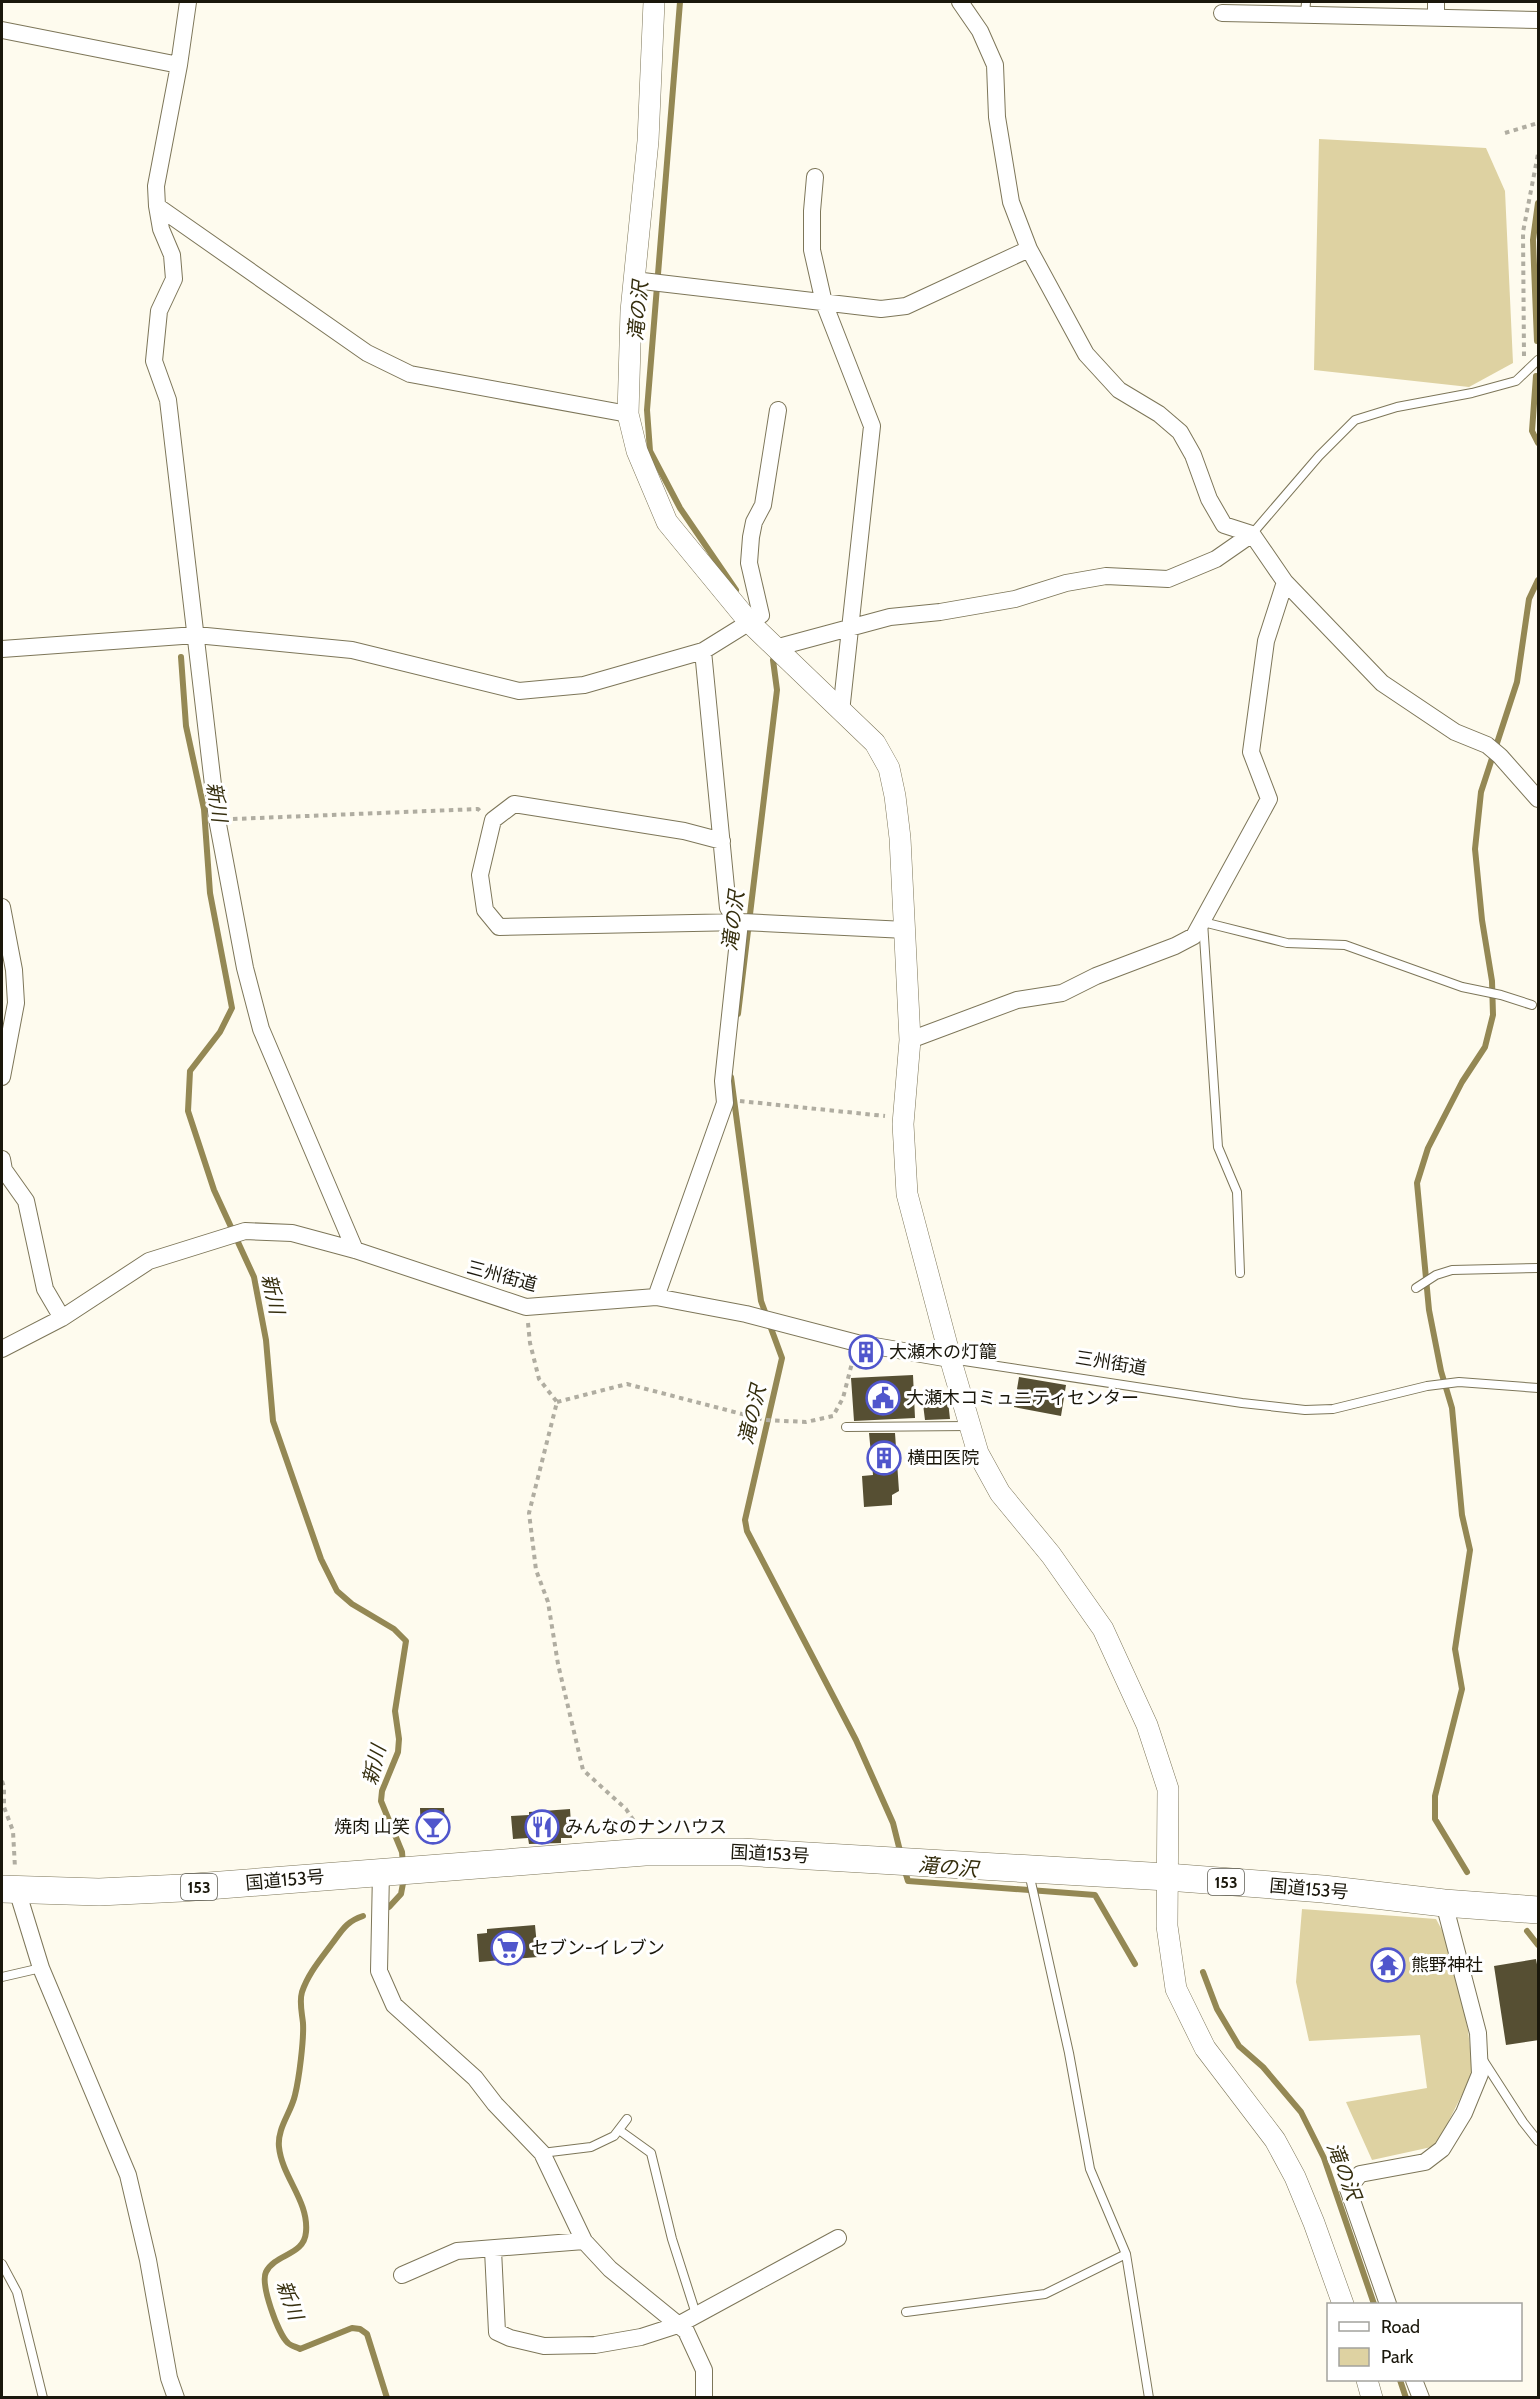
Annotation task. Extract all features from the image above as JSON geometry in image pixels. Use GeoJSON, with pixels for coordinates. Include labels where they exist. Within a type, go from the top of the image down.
{"type":"FeatureCollection","features":[{"type":"Feature","properties":{"kind":"highway","name":"国道153号"},"geometry":{"type":"LineString","coordinates":[[9,1890],[99,1892],[182,1888],[645,1852],[742,1852],[901,1860],[1032,1884],[1167,1877],[1323,1889],[1444,1903],[1539,1910]]}},
{"type":"Feature","properties":{"kind":"street"},"geometry":{"type":"LineString","coordinates":[[188,2],[179,65],[156,186],[161,229],[172,255],[174,279],[159,311],[154,360],[168,400],[217,819],[245,968],[261,1029],[355,1250]]}},
{"type":"Feature","properties":{"kind":"street"},"geometry":{"type":"LineString","coordinates":[[654,2],[642,281],[630,312],[628,414],[637,451],[668,522],[750,623],[875,742],[889,768],[900,838],[906,930],[909,1040],[904,1118],[907,1194],[950,1359],[978,1453],[999,1493],[1051,1555],[1103,1629],[1147,1725],[1168,1789],[1167,1926],[1176,1989],[1205,2048],[1275,2140],[1295,2177],[1314,2223],[1342,2303]]}},
{"type":"Feature","properties":{"kind":"street"},"geometry":{"type":"LineString","coordinates":[[960,2],[980,31],[995,66],[997,117],[1011,202],[1029,249],[1086,354],[1119,390],[1159,414],[1180,432],[1193,455],[1209,499],[1224,525],[1252,534],[1285,582],[1382,683],[1455,732],[1493,750],[1539,799]]}},
{"type":"Feature","properties":{"kind":"street"},"geometry":{"type":"LineString","coordinates":[[1222,14],[1305,8],[1436,10],[1539,20]]}},
{"type":"Feature","properties":{"kind":"street"},"geometry":{"type":"LineString","coordinates":[[2,30],[179,65]]}},
{"type":"Feature","properties":{"kind":"street"},"geometry":{"type":"LineString","coordinates":[[815,177],[812,250],[824,303],[872,426],[841,711]]}},
{"type":"Feature","properties":{"kind":"street"},"geometry":{"type":"LineString","coordinates":[[157,206],[367,353],[410,374],[628,414]]}},
{"type":"Feature","properties":{"kind":"street"},"geometry":{"type":"LineString","coordinates":[[642,281],[881,309],[906,306],[1029,249]]}},
{"type":"Feature","properties":{"kind":"street"},"geometry":{"type":"LineString","coordinates":[[2,649],[196,635],[352,650],[519,691],[584,685],[704,651],[761,615],[750,563],[751,546],[754,522],[763,505],[778,410]]}},
{"type":"Feature","properties":{"kind":"street"},"geometry":{"type":"LineString","coordinates":[[775,648],[891,617],[940,612],[1015,599],[1066,584],[1106,576],[1168,579],[1216,559],[1252,534]]}},
{"type":"Feature","properties":{"kind":"street"},"geometry":{"type":"LineString","coordinates":[[909,1040],[1017,1000],[1062,993],[1194,936],[1269,798],[1251,752],[1266,641],[1285,582]]}},
{"type":"Feature","properties":{"kind":"street"},"geometry":{"type":"LineString","coordinates":[[656,1297],[725,1103],[723,1081],[741,922],[728,908],[704,651]]}},
{"type":"Feature","properties":{"kind":"street"},"geometry":{"type":"LineString","coordinates":[[722,840],[684,831],[514,804],[493,820],[480,875],[485,910],[499,927],[741,922],[906,930]]}},
{"type":"Feature","properties":{"kind":"street"},"geometry":{"type":"LineString","coordinates":[[2,907],[14,970],[16,1003],[2,1077]]}},
{"type":"Feature","properties":{"kind":"street"},"geometry":{"type":"LineString","coordinates":[[2,1159],[4,1170],[26,1201],[45,1289],[62,1318],[2,1349]]}},
{"type":"Feature","properties":{"kind":"street","name":"三州街道"},"geometry":{"type":"LineString","coordinates":[[62,1318],[149,1261],[245,1231],[292,1233],[355,1250],[526,1307],[656,1297],[753,1316],[857,1343],[950,1359]]}},
{"type":"Feature","properties":{"kind":"street"},"geometry":{"type":"LineString","coordinates":[[397,1871],[379,1971],[394,2005],[475,2078],[495,2104],[542,2153],[584,2241],[610,2269],[686,2331],[704,2370],[704,2397]]}},
{"type":"Feature","properties":{"kind":"street"},"geometry":{"type":"LineString","coordinates":[[9,1890],[128,2175],[148,2260],[169,2378],[176,2397]]}},
{"type":"Feature","properties":{"kind":"street"},"geometry":{"type":"LineString","coordinates":[[1388,2303],[1348,2189],[1360,2174],[1425,2162],[1442,2149],[1464,2113],[1480,2074],[1478,2033],[1444,1903]]}},
{"type":"Feature","properties":{"kind":"street"},"geometry":{"type":"LineString","coordinates":[[494,2250],[497,2332],[510,2338],[544,2346],[595,2345],[641,2337],[678,2325],[838,2238]]}},
{"type":"Feature","properties":{"kind":"street"},"geometry":{"type":"LineString","coordinates":[[402,2275],[457,2251],[494,2250],[584,2241]]}},
{"type":"Feature","properties":{"kind":"street"},"geometry":{"type":"LineString","coordinates":[[1367,2381],[1372,2397]]}},
{"type":"Feature","properties":{"kind":"street"},"geometry":{"type":"LineString","coordinates":[[1415,2381],[1421,2397]]}},
{"type":"Feature","properties":{"kind":"lane"},"geometry":{"type":"LineString","coordinates":[[1252,534],[1319,456],[1355,420],[1397,407],[1473,393],[1515,381],[1539,360]]}},
{"type":"Feature","properties":{"kind":"lane"},"geometry":{"type":"LineString","coordinates":[[1240,1273],[1237,1192],[1218,1147],[1203,922],[1287,943],[1345,945],[1481,991],[1532,1005]]}},
{"type":"Feature","properties":{"kind":"lane"},"geometry":{"type":"LineString","coordinates":[[1419,1287],[1436,1275],[1452,1270],[1539,1268]]}},
{"type":"Feature","properties":{"kind":"lane","name":"三州街道"},"geometry":{"type":"LineString","coordinates":[[950,1359],[1305,1410],[1333,1409],[1454,1382],[1539,1388]]}},
{"type":"Feature","properties":{"kind":"lane"},"geometry":{"type":"LineString","coordinates":[[846,1427],[970,1426]]}},
{"type":"Feature","properties":{"kind":"lane"},"geometry":{"type":"LineString","coordinates":[[1032,1884],[1069,2053],[1090,2169],[1126,2254],[1149,2397]]}},
{"type":"Feature","properties":{"kind":"lane"},"geometry":{"type":"LineString","coordinates":[[2,1977],[41,1968]]}},
{"type":"Feature","properties":{"kind":"lane"},"geometry":{"type":"LineString","coordinates":[[1479,2055],[1522,2122],[1539,2141]]}},
{"type":"Feature","properties":{"kind":"lane"},"geometry":{"type":"LineString","coordinates":[[542,2153],[591,2147],[614,2136],[627,2119]]}},
{"type":"Feature","properties":{"kind":"lane"},"geometry":{"type":"LineString","coordinates":[[619,2130],[651,2153],[672,2239],[696,2314]]}},
{"type":"Feature","properties":{"kind":"lane"},"geometry":{"type":"LineString","coordinates":[[906,2312],[1044,2294],[1126,2254]]}},
{"type":"Feature","properties":{"kind":"lane"},"geometry":{"type":"LineString","coordinates":[[2,2264],[17,2292],[43,2397]]}},
{"type":"Feature","properties":{"kind":"path"},"geometry":{"type":"LineString","coordinates":[[1505,133],[1539,123]]}},
{"type":"Feature","properties":{"kind":"path"},"geometry":{"type":"LineString","coordinates":[[1524,373],[1523,232],[1539,154]]}},
{"type":"Feature","properties":{"kind":"path"},"geometry":{"type":"LineString","coordinates":[[217,819],[477,809],[493,820]]}},
{"type":"Feature","properties":{"kind":"path"},"geometry":{"type":"LineString","coordinates":[[743,1100],[904,1118]]}},
{"type":"Feature","properties":{"kind":"path"},"geometry":{"type":"LineString","coordinates":[[526,1307],[530,1343],[539,1379],[557,1402]]}},
{"type":"Feature","properties":{"kind":"path"},"geometry":{"type":"LineString","coordinates":[[557,1402],[627,1384],[765,1420],[806,1422],[832,1416],[843,1398],[857,1343]]}},
{"type":"Feature","properties":{"kind":"path"},"geometry":{"type":"LineString","coordinates":[[557,1402],[529,1513],[536,1570],[548,1602],[558,1664],[583,1770],[626,1809],[640,1830],[645,1852]]}},
{"type":"Feature","properties":{"kind":"path"},"geometry":{"type":"LineString","coordinates":[[2,1781],[4,1807],[12,1831],[9,1890]]}},
{"type":"Feature","properties":{"kind":"green space"},"geometry":{"type":"Polygon","coordinates":[[[1319,139],[1486,148],[1505,191],[1513,363],[1469,387],[1314,370],[1319,139]]]}},
{"type":"Feature","properties":{"kind":"green space"},"geometry":{"type":"Polygon","coordinates":[[[1302,1909],[1436,1919],[1449,1943],[1468,2030],[1473,2073],[1436,2146],[1372,2160],[1346,2102],[1427,2088],[1420,2035],[1309,2041],[1296,1982],[1302,1909]]]}},
{"type":"Feature","properties":{"kind":"building","name":"大瀬木コミュニティセンター"},"geometry":{"type":"Polygon","coordinates":[[[913,1375],[915,1418],[854,1421],[851,1378],[913,1375]]]}},
{"type":"Feature","properties":{"kind":"building"},"geometry":{"type":"Polygon","coordinates":[[[1019,1377],[1066,1385],[1061,1416],[1014,1407],[1019,1377]]]}},
{"type":"Feature","properties":{"kind":"building"},"geometry":{"type":"Polygon","coordinates":[[[948,1401],[950,1419],[925,1420],[923,1404],[948,1401]]]}},
{"type":"Feature","properties":{"kind":"building","name":"横田医院"},"geometry":{"type":"Polygon","coordinates":[[[869,1433],[895,1433],[899,1491],[892,1495],[892,1505],[864,1507],[862,1476],[873,1475],[869,1433]]]}},
{"type":"Feature","properties":{"kind":"building","name":"焼肉 山笑"},"geometry":{"type":"Polygon","coordinates":[[[420,1808],[444,1808],[446,1835],[421,1836],[420,1808]]]}},
{"type":"Feature","properties":{"kind":"building","name":"みんなのナンハウス"},"geometry":{"type":"Polygon","coordinates":[[[570,1809],[572,1838],[561,1838],[561,1843],[529,1844],[528,1838],[513,1839],[511,1816],[529,1815],[529,1812],[570,1809]]]}},
{"type":"Feature","properties":{"kind":"building","name":"セブン-イレブン"},"geometry":{"type":"Polygon","coordinates":[[[535,1925],[538,1957],[479,1962],[477,1934],[487,1933],[487,1929],[535,1925]]]}},
{"type":"Feature","properties":{"kind":"building"},"geometry":{"type":"Polygon","coordinates":[[[1536,1959],[1539,1975],[1539,2040],[1506,2045],[1494,1966],[1536,1959]]]}},
{"type":"Feature","properties":{"kind":"waterway","name":"滝の沢"},"geometry":{"type":"LineString","coordinates":[[680,2],[647,410],[650,451],[680,508],[736,590]]}},
{"type":"Feature","properties":{"kind":"waterway"},"geometry":{"type":"LineString","coordinates":[[1537,341],[1533,240],[1538,203]]}},
{"type":"Feature","properties":{"kind":"waterway"},"geometry":{"type":"LineString","coordinates":[[1536,376],[1532,431],[1538,443]]}},
{"type":"Feature","properties":{"kind":"waterway"},"geometry":{"type":"LineString","coordinates":[[1467,1872],[1435,1819],[1435,1796],[1462,1689],[1455,1649],[1470,1550],[1462,1515],[1452,1408],[1441,1371],[1429,1310],[1417,1183],[1428,1148],[1462,1082],[1485,1047],[1493,1015],[1492,981],[1482,920],[1475,849],[1481,792],[1517,682],[1529,599],[1538,580]]}},
{"type":"Feature","properties":{"kind":"waterway","name":"新川"},"geometry":{"type":"LineString","coordinates":[[181,657],[186,726],[204,809],[210,893],[232,1008],[220,1032],[190,1071],[188,1111],[214,1190],[254,1277],[266,1340],[273,1421],[321,1559],[337,1591],[352,1604],[394,1629],[406,1641],[395,1711],[399,1739],[398,1752],[382,1791],[381,1801],[402,1852],[403,1865]]}},
{"type":"Feature","properties":{"kind":"waterway","name":"滝の沢"},"geometry":{"type":"LineString","coordinates":[[738,1014],[777,690],[773,660]]}},
{"type":"Feature","properties":{"kind":"waterway","name":"滝の沢"},"geometry":{"type":"LineString","coordinates":[[731,1077],[761,1301],[782,1358],[745,1520],[747,1531],[856,1740],[893,1823],[901,1855]]}},
{"type":"Feature","properties":{"kind":"waterway","name":"滝の沢"},"geometry":{"type":"LineString","coordinates":[[904,1868],[908,1881],[1095,1895],[1135,1964]]}},
{"type":"Feature","properties":{"kind":"waterway","name":"新川"},"geometry":{"type":"LineString","coordinates":[[389,1907],[401,1894],[404,1878]]}},
{"type":"Feature","properties":{"kind":"waterway","name":"新川"},"geometry":{"type":"LineString","coordinates":[[363,1916],[352,1921],[341,1931],[315,1967],[302,1992],[303,2030],[300,2070],[293,2102],[280,2133],[279,2147],[285,2169],[300,2199],[306,2221],[306,2232],[300,2246],[276,2261],[266,2272],[265,2278],[275,2320],[284,2338],[291,2345],[300,2349],[352,2328],[360,2329],[367,2334],[387,2398]]}},
{"type":"Feature","properties":{"kind":"waterway"},"geometry":{"type":"LineString","coordinates":[[1527,1931],[1538,1945]]}},
{"type":"Feature","properties":{"kind":"waterway","name":"滝の沢"},"geometry":{"type":"LineString","coordinates":[[1203,1972],[1217,2009],[1239,2046],[1263,2067],[1301,2112],[1324,2158],[1374,2303]]}},
{"type":"Feature","properties":{"kind":"waterway","name":"滝の沢"},"geometry":{"type":"LineString","coordinates":[[1400,2381],[1406,2398]]}},
{"type":"Feature","properties":{"kind":"place","name":"大瀬木の灯籠"},"geometry":{"type":"Point","coordinates":[866,1352]}},
{"type":"Feature","properties":{"kind":"place","name":"大瀬木コミュニティセンター"},"geometry":{"type":"Point","coordinates":[883,1398]}},
{"type":"Feature","properties":{"kind":"place","name":"横田医院"},"geometry":{"type":"Point","coordinates":[884,1458]}},
{"type":"Feature","properties":{"kind":"place","name":"焼肉 山笑"},"geometry":{"type":"Point","coordinates":[433,1827]}},
{"type":"Feature","properties":{"kind":"place","name":"みんなのナンハウス"},"geometry":{"type":"Point","coordinates":[542,1827]}},
{"type":"Feature","properties":{"kind":"place","name":"セブン-イレブン"},"geometry":{"type":"Point","coordinates":[508,1948]}},
{"type":"Feature","properties":{"kind":"place","name":"熊野神社"},"geometry":{"type":"Point","coordinates":[1388,1965]}}]}
